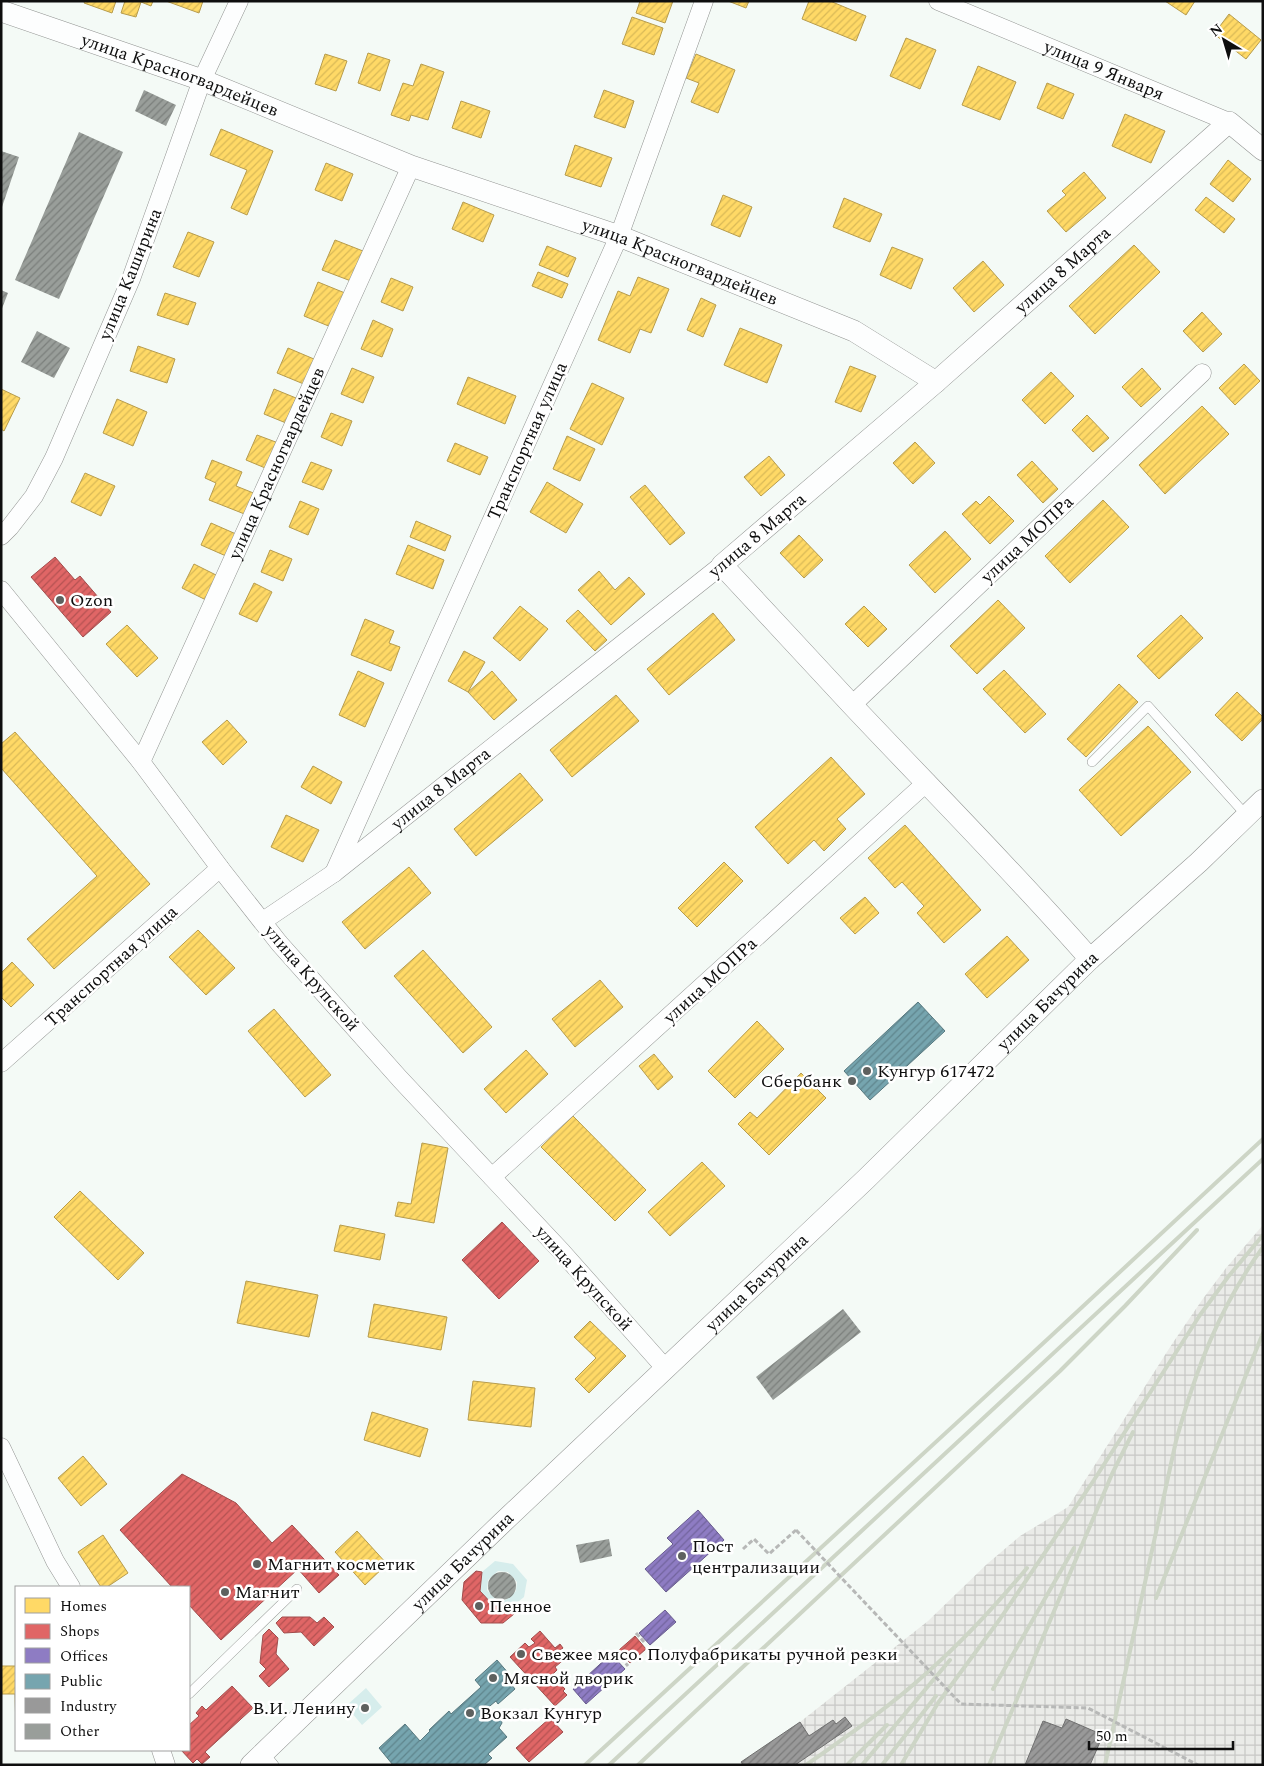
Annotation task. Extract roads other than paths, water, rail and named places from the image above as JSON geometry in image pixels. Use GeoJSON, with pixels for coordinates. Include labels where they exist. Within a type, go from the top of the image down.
{"type":"FeatureCollection","features":[{"type":"Feature","properties":{"kind":"street","name":"улица Каширина"},"geometry":{"type":"LineString","coordinates":[[1,536],[34,496],[54,458],[131,279],[202,80],[238,1]]}},
{"type":"Feature","properties":{"kind":"street","name":"Транспортная улица"},"geometry":{"type":"LineString","coordinates":[[334,873],[619,236],[704,1]]}},
{"type":"Feature","properties":{"kind":"street","name":"улица 9 Января"},"geometry":{"type":"LineString","coordinates":[[938,1],[1229,122],[1263,150]]}},
{"type":"Feature","properties":{"kind":"street","name":"улица Красногвардейцев"},"geometry":{"type":"LineString","coordinates":[[1,11],[202,80],[411,166],[619,236],[854,331],[936,382]]}},
{"type":"Feature","properties":{"kind":"street","name":"улица 8 Марта"},"geometry":{"type":"LineString","coordinates":[[263,921],[334,873],[722,565],[936,382],[1229,122]]}},
{"type":"Feature","properties":{"kind":"street","name":"улица Красногвардейцев"},"geometry":{"type":"LineString","coordinates":[[141,762],[411,166]]}},
{"type":"Feature","properties":{"kind":"street","name":"улица МОПРа"},"geometry":{"type":"LineString","coordinates":[[852,705],[1202,373]]}},
{"type":"Feature","properties":{"kind":"street"},"geometry":{"type":"LineString","coordinates":[[722,565],[852,705],[927,782],[1090,959]]}},
{"type":"Feature","properties":{"kind":"street","name":"улица Крупской"},"geometry":{"type":"LineString","coordinates":[[1,590],[141,762],[279,943],[316,986],[666,1369]]}},
{"type":"Feature","properties":{"kind":"street","name":"улица МОПРа"},"geometry":{"type":"LineString","coordinates":[[492,1177],[927,782]]}},
{"type":"Feature","properties":{"kind":"street","name":"улица Бачурина"},"geometry":{"type":"LineString","coordinates":[[263,1761],[508,1518],[873,1172],[1090,959],[1199,862],[1263,800]]}},
{"type":"Feature","properties":{"kind":"street","name":"Транспортная улица"},"geometry":{"type":"LineString","coordinates":[[1,1063],[220,868]]}},
{"type":"Feature","properties":{"kind":"street"},"geometry":{"type":"LineString","coordinates":[[1,1447],[55,1561],[70,1586]]}},
{"type":"Feature","properties":{"kind":"street"},"geometry":{"type":"LineString","coordinates":[[161,1751],[166,1765]]}},
{"type":"Feature","properties":{"kind":"lane"},"geometry":{"type":"LineString","coordinates":[[1092,762],[1148,706],[1247,816]]}},
{"type":"Feature","properties":{"kind":"lane"},"geometry":{"type":"LineString","coordinates":[[190,1693],[297,1589]]}},
{"type":"Feature","properties":{"kind":"railway"},"geometry":{"type":"LineString","coordinates":[[585,1765],[1263,1139]]}},
{"type":"Feature","properties":{"kind":"railway"},"geometry":{"type":"LineString","coordinates":[[609,1765],[1263,1159]]}},
{"type":"Feature","properties":{"kind":"railway"},"geometry":{"type":"LineString","coordinates":[[638,1765],[1060,1371],[1197,1230]]}},
{"type":"Feature","properties":{"kind":"railway"},"geometry":{"type":"LineString","coordinates":[[901,1765],[938,1703],[1000,1619],[1094,1480],[1200,1315],[1228,1277],[1263,1235]]}},
{"type":"Feature","properties":{"kind":"railway"},"geometry":{"type":"LineString","coordinates":[[1105,1765],[1176,1441],[1184,1414],[1210,1340],[1221,1316],[1247,1270],[1263,1247]]}},
{"type":"Feature","properties":{"kind":"railway"},"geometry":{"type":"LineString","coordinates":[[1156,1598],[1263,1333]]}},
{"type":"Feature","properties":{"kind":"railway"},"geometry":{"type":"LineString","coordinates":[[989,1765],[1112,1474],[1133,1432]]}},
{"type":"Feature","properties":{"kind":"railway"},"geometry":{"type":"LineString","coordinates":[[993,1689],[1074,1548]]}},
{"type":"Feature","properties":{"kind":"railway"},"geometry":{"type":"LineString","coordinates":[[806,1765],[885,1708],[916,1683],[956,1646],[1027,1568]]}},
{"type":"Feature","properties":{"kind":"railway"},"geometry":{"type":"LineString","coordinates":[[862,1765],[950,1660]]}},
{"type":"Feature","properties":{"kind":"railway"},"geometry":{"type":"LineString","coordinates":[[882,1765],[936,1696]]}},
{"type":"Feature","properties":{"kind":"railway"},"geometry":{"type":"LineString","coordinates":[[847,1765],[887,1725]]}},
{"type":"Feature","properties":{"kind":"place","name":"Ozon"},"geometry":{"type":"Point","coordinates":[60,600]}},
{"type":"Feature","properties":{"kind":"place","name":"Кунгур 617472"},"geometry":{"type":"Point","coordinates":[867,1071]}},
{"type":"Feature","properties":{"kind":"place","name":"Сбербанк"},"geometry":{"type":"Point","coordinates":[852,1081]}},
{"type":"Feature","properties":{"kind":"place","name":"Пост централизации"},"geometry":{"type":"Point","coordinates":[682,1556]}},
{"type":"Feature","properties":{"kind":"place","name":"Магнит косметик"},"geometry":{"type":"Point","coordinates":[257,1564]}},
{"type":"Feature","properties":{"kind":"place","name":"Магнит"},"geometry":{"type":"Point","coordinates":[225,1592]}},
{"type":"Feature","properties":{"kind":"place","name":"Пенное"},"geometry":{"type":"Point","coordinates":[479,1606]}},
{"type":"Feature","properties":{"kind":"place","name":"Свежее мясо. Полуфабрикаты ручной резки"},"geometry":{"type":"Point","coordinates":[521,1654]}},
{"type":"Feature","properties":{"kind":"place","name":"Мясной дворик"},"geometry":{"type":"Point","coordinates":[493,1678]}},
{"type":"Feature","properties":{"kind":"place","name":"В.И. Ленину"},"geometry":{"type":"Point","coordinates":[365,1708]}},
{"type":"Feature","properties":{"kind":"place","name":"Вокзал Кунгур"},"geometry":{"type":"Point","coordinates":[470,1713]}}]}
